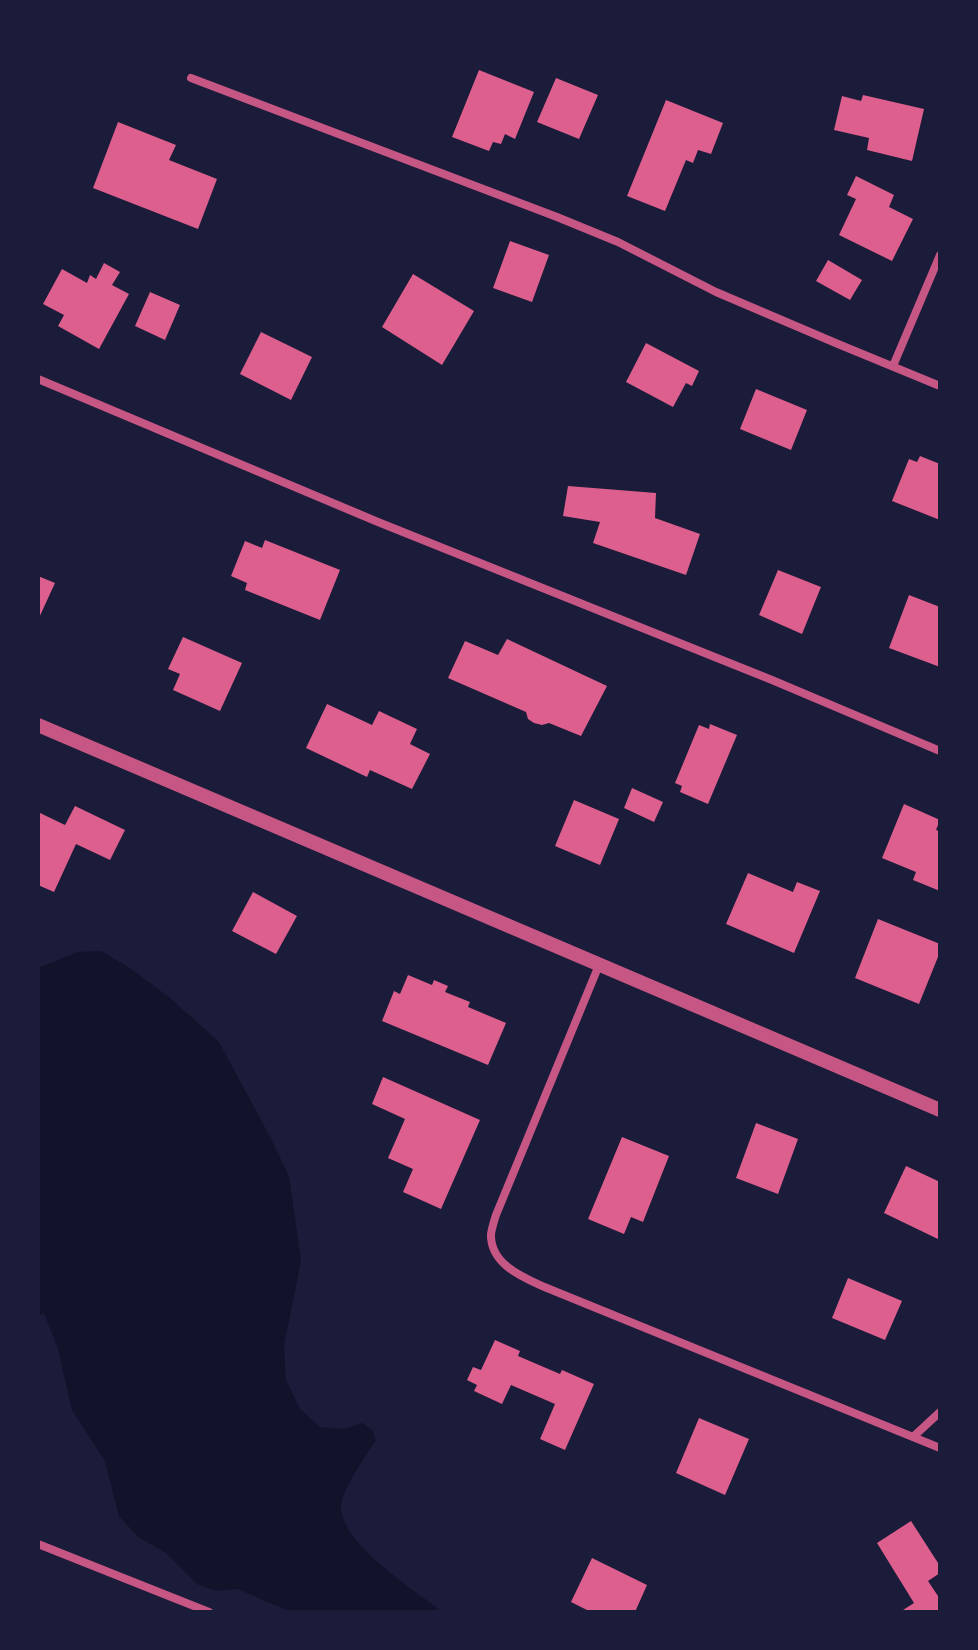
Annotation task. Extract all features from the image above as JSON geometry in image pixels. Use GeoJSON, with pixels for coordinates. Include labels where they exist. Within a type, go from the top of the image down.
{"type":"FeatureCollection","features":[{"type":"Feature","properties":{"kind":"street"},"geometry":{"type":"LineString","coordinates":[[191,78],[618,242],[716,292],[940,386]]}},
{"type":"Feature","properties":{"kind":"street"},"geometry":{"type":"LineString","coordinates":[[893,366],[940,255]]}},
{"type":"Feature","properties":{"kind":"street"},"geometry":{"type":"LineString","coordinates":[[38,379],[378,522],[744,668],[940,751]]}},
{"type":"Feature","properties":{"kind":"street"},"geometry":{"type":"LineString","coordinates":[[38,725],[940,1110]]}},
{"type":"Feature","properties":{"kind":"street"},"geometry":{"type":"LineString","coordinates":[[599,965],[496,1215],[491,1233],[493,1249],[503,1264],[542,1286],[940,1448]]}},
{"type":"Feature","properties":{"kind":"street"},"geometry":{"type":"LineString","coordinates":[[913,1437],[940,1412]]}},
{"type":"Feature","properties":{"kind":"street"},"geometry":{"type":"LineString","coordinates":[[38,1544],[209,1612]]}},
{"type":"Feature","properties":{"kind":"shaded area"},"geometry":{"type":"Polygon","coordinates":[[[101,951],[170,998],[219,1042],[269,1135],[289,1176],[301,1261],[284,1345],[286,1380],[300,1409],[320,1427],[344,1429],[362,1423],[372,1430],[376,1440],[342,1499],[344,1520],[365,1550],[381,1565],[443,1612],[291,1612],[238,1589],[216,1591],[197,1584],[166,1553],[138,1537],[119,1516],[105,1461],[72,1410],[58,1349],[44,1313],[38,1317],[38,967],[77,952],[101,951]]]}},
{"type":"Feature","properties":{"kind":"building"},"geometry":{"type":"Polygon","coordinates":[[[479,70],[534,92],[515,139],[505,134],[501,144],[493,142],[489,151],[452,137],[479,70]]]}},
{"type":"Feature","properties":{"kind":"building"},"geometry":{"type":"Polygon","coordinates":[[[556,78],[598,95],[579,139],[537,122],[556,78]]]}},
{"type":"Feature","properties":{"kind":"building"},"geometry":{"type":"Polygon","coordinates":[[[863,95],[924,109],[912,161],[867,150],[869,138],[834,130],[842,96],[861,101],[863,95]]]}},
{"type":"Feature","properties":{"kind":"building"},"geometry":{"type":"Polygon","coordinates":[[[666,100],[723,123],[711,154],[698,150],[693,163],[686,160],[665,211],[627,196],[666,100]]]}},
{"type":"Feature","properties":{"kind":"building"},"geometry":{"type":"Polygon","coordinates":[[[118,122],[176,145],[169,160],[217,179],[198,229],[93,188],[118,122]]]}},
{"type":"Feature","properties":{"kind":"building"},"geometry":{"type":"Polygon","coordinates":[[[856,176],[894,195],[889,207],[913,219],[892,261],[839,235],[856,199],[847,195],[856,176]]]}},
{"type":"Feature","properties":{"kind":"building"},"geometry":{"type":"Polygon","coordinates":[[[510,241],[549,255],[532,302],[493,288],[510,241]]]}},
{"type":"Feature","properties":{"kind":"building"},"geometry":{"type":"Polygon","coordinates":[[[828,260],[862,280],[850,300],[816,281],[828,260]]]}},
{"type":"Feature","properties":{"kind":"building"},"geometry":{"type":"Polygon","coordinates":[[[104,263],[120,272],[112,285],[129,294],[99,349],[58,326],[64,315],[43,304],[62,269],[87,283],[90,275],[96,279],[104,263]]]}},
{"type":"Feature","properties":{"kind":"building"},"geometry":{"type":"Polygon","coordinates":[[[413,274],[474,311],[442,365],[382,327],[413,274]]]}},
{"type":"Feature","properties":{"kind":"building"},"geometry":{"type":"Polygon","coordinates":[[[150,292],[180,305],[165,340],[135,326],[150,292]]]}},
{"type":"Feature","properties":{"kind":"building"},"geometry":{"type":"Polygon","coordinates":[[[261,332],[312,357],[291,400],[240,374],[261,332]]]}},
{"type":"Feature","properties":{"kind":"building"},"geometry":{"type":"Polygon","coordinates":[[[646,343],[699,371],[692,386],[686,383],[673,407],[626,382],[646,343]]]}},
{"type":"Feature","properties":{"kind":"building"},"geometry":{"type":"Polygon","coordinates":[[[756,389],[807,410],[791,450],[740,429],[756,389]]]}},
{"type":"Feature","properties":{"kind":"building"},"geometry":{"type":"Polygon","coordinates":[[[920,456],[940,464],[940,520],[892,501],[909,459],[917,462],[920,456]]]}},
{"type":"Feature","properties":{"kind":"building"},"geometry":{"type":"Polygon","coordinates":[[[568,486],[656,493],[655,518],[700,534],[686,575],[593,543],[600,522],[563,516],[568,486]]]}},
{"type":"Feature","properties":{"kind":"building"},"geometry":{"type":"Polygon","coordinates":[[[265,540],[340,570],[320,620],[245,590],[247,583],[231,576],[245,541],[262,548],[265,540]]]}},
{"type":"Feature","properties":{"kind":"building"},"geometry":{"type":"Polygon","coordinates":[[[778,570],[821,587],[802,634],[759,615],[778,570]]]}},
{"type":"Feature","properties":{"kind":"building"},"geometry":{"type":"Polygon","coordinates":[[[38,576],[55,583],[38,620],[38,576]]]}},
{"type":"Feature","properties":{"kind":"building"},"geometry":{"type":"Polygon","coordinates":[[[909,595],[940,607],[940,667],[889,648],[909,595]]]}},
{"type":"Feature","properties":{"kind":"building"},"geometry":{"type":"Polygon","coordinates":[[[183,637],[242,663],[220,711],[173,690],[180,674],[168,669],[183,637]]]}},
{"type":"Feature","properties":{"kind":"building"},"geometry":{"type":"Polygon","coordinates":[[[507,639],[607,686],[581,736],[549,723],[534,723],[528,719],[526,712],[448,678],[465,641],[498,655],[507,639]]]}},
{"type":"Feature","properties":{"kind":"building"},"geometry":{"type":"Polygon","coordinates":[[[327,704],[372,725],[379,711],[417,729],[410,744],[430,754],[412,789],[370,770],[367,777],[306,748],[327,704]]]}},
{"type":"Feature","properties":{"kind":"building"},"geometry":{"type":"Polygon","coordinates":[[[710,724],[737,735],[708,804],[680,792],[682,786],[675,783],[699,725],[709,729],[710,724]]]}},
{"type":"Feature","properties":{"kind":"building"},"geometry":{"type":"Polygon","coordinates":[[[632,788],[663,802],[654,822],[624,808],[632,788]]]}},
{"type":"Feature","properties":{"kind":"building"},"geometry":{"type":"Polygon","coordinates":[[[574,800],[619,819],[600,865],[555,846],[574,800]]]}},
{"type":"Feature","properties":{"kind":"building"},"geometry":{"type":"Polygon","coordinates":[[[904,804],[940,820],[936,830],[940,831],[940,891],[913,880],[916,872],[882,858],[904,804]]]}},
{"type":"Feature","properties":{"kind":"building"},"geometry":{"type":"Polygon","coordinates":[[[75,806],[125,830],[110,860],[76,844],[54,892],[38,885],[38,812],[65,825],[75,806]]]}},
{"type":"Feature","properties":{"kind":"building"},"geometry":{"type":"Polygon","coordinates":[[[748,873],[793,892],[797,882],[820,891],[794,953],[726,924],[748,873]]]}},
{"type":"Feature","properties":{"kind":"building"},"geometry":{"type":"Polygon","coordinates":[[[253,892],[297,916],[276,954],[232,931],[253,892]]]}},
{"type":"Feature","properties":{"kind":"building"},"geometry":{"type":"Polygon","coordinates":[[[878,919],[940,944],[940,952],[919,1004],[855,978],[878,919]]]}},
{"type":"Feature","properties":{"kind":"building"},"geometry":{"type":"Polygon","coordinates":[[[408,975],[432,985],[434,980],[448,986],[445,992],[470,1002],[468,1007],[506,1023],[488,1065],[382,1021],[394,991],[400,994],[408,975]]]}},
{"type":"Feature","properties":{"kind":"building"},"geometry":{"type":"Polygon","coordinates":[[[383,1077],[480,1120],[441,1209],[403,1192],[413,1169],[388,1158],[405,1119],[372,1104],[383,1077]]]}},
{"type":"Feature","properties":{"kind":"building"},"geometry":{"type":"Polygon","coordinates":[[[756,1123],[798,1139],[778,1194],[736,1178],[756,1123]]]}},
{"type":"Feature","properties":{"kind":"building"},"geometry":{"type":"Polygon","coordinates":[[[622,1137],[669,1156],[643,1222],[631,1217],[624,1234],[588,1219],[622,1137]]]}},
{"type":"Feature","properties":{"kind":"building"},"geometry":{"type":"Polygon","coordinates":[[[906,1166],[940,1182],[940,1240],[884,1213],[906,1166]]]}},
{"type":"Feature","properties":{"kind":"building"},"geometry":{"type":"Polygon","coordinates":[[[848,1278],[902,1301],[885,1340],[832,1318],[848,1278]]]}},
{"type":"Feature","properties":{"kind":"building"},"geometry":{"type":"Polygon","coordinates":[[[495,1340],[520,1351],[518,1356],[594,1384],[565,1450],[540,1439],[555,1404],[511,1385],[502,1404],[474,1391],[477,1385],[467,1380],[473,1367],[481,1370],[495,1340]]]}},
{"type":"Feature","properties":{"kind":"building"},"geometry":{"type":"Polygon","coordinates":[[[699,1418],[749,1439],[725,1495],[676,1473],[699,1418]]]}},
{"type":"Feature","properties":{"kind":"building"},"geometry":{"type":"Polygon","coordinates":[[[911,1521],[940,1566],[940,1573],[928,1581],[940,1599],[940,1610],[937,1612],[904,1612],[914,1603],[877,1543],[911,1521]]]}},
{"type":"Feature","properties":{"kind":"building"},"geometry":{"type":"Polygon","coordinates":[[[592,1558],[647,1585],[635,1612],[591,1612],[571,1602],[592,1558]]]}}]}
